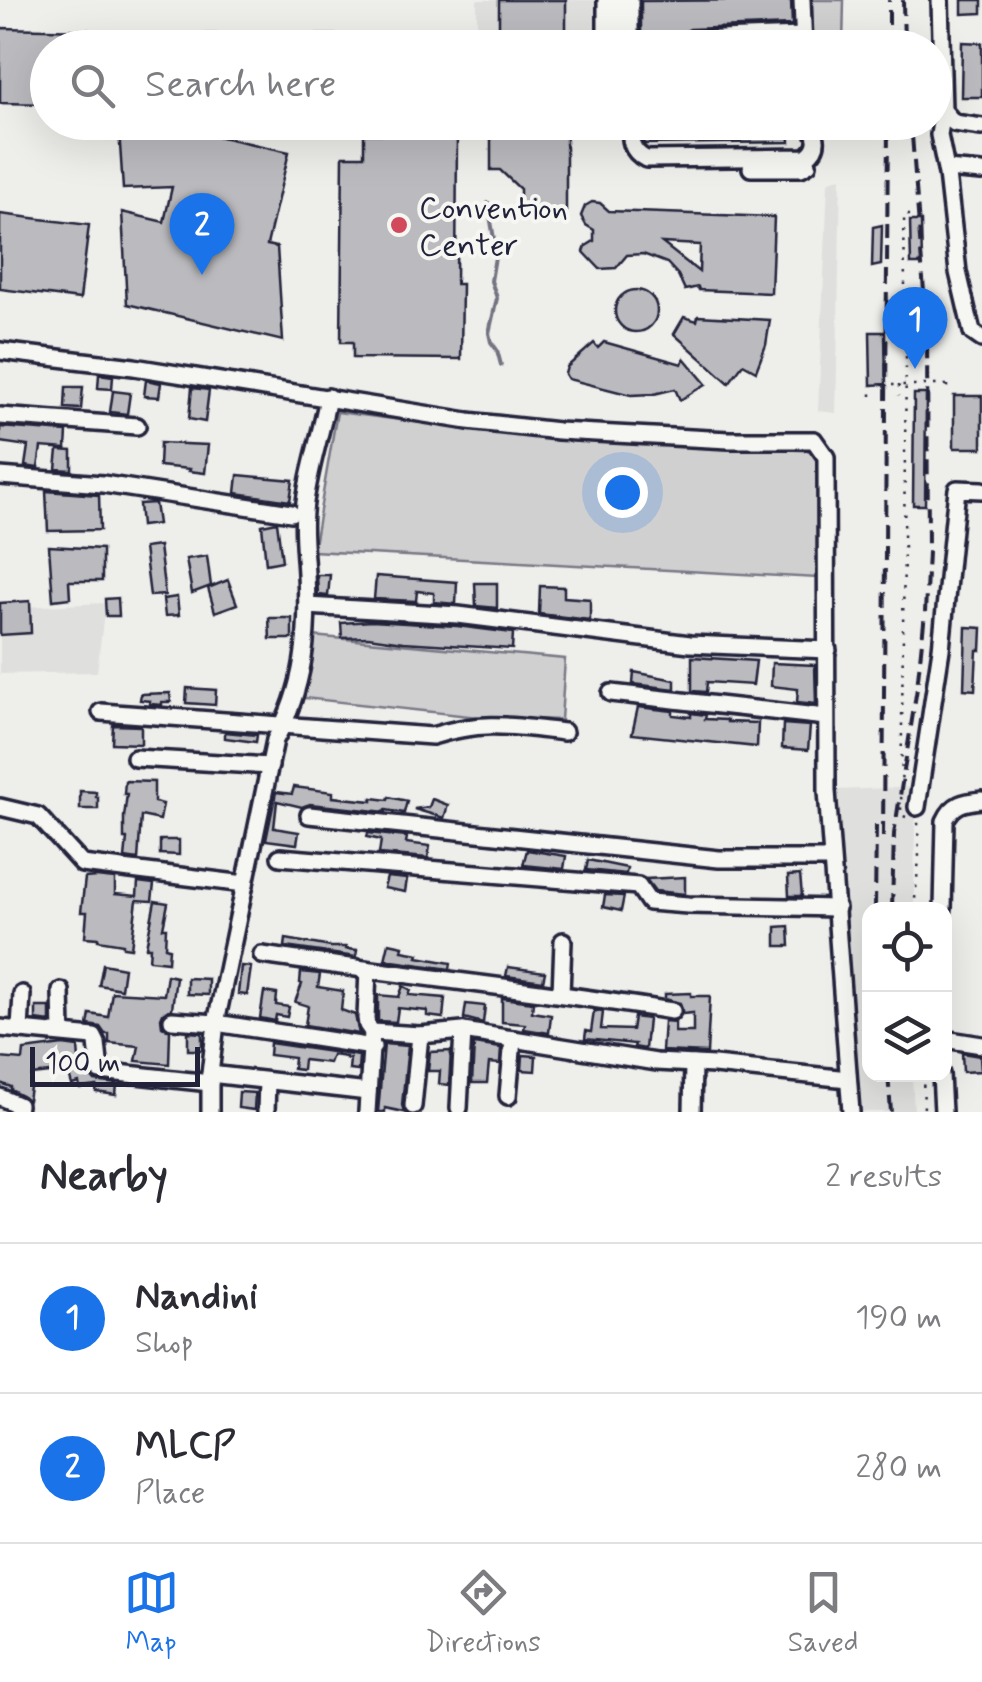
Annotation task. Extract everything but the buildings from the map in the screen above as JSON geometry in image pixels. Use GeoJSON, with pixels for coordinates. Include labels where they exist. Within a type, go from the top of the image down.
{"type":"FeatureCollection","features":[{"type":"Feature","properties":{"kind":"street"},"geometry":{"type":"LineString","coordinates":[[606,0],[606,30]]}},
{"type":"Feature","properties":{"kind":"street"},"geometry":{"type":"LineString","coordinates":[[618,0],[618,30]]}},
{"type":"Feature","properties":{"kind":"street"},"geometry":{"type":"LineString","coordinates":[[630,0],[630,30]]}},
{"type":"Feature","properties":{"kind":"street"},"geometry":{"type":"LineString","coordinates":[[802,0],[803,30]]}},
{"type":"Feature","properties":{"kind":"street"},"geometry":{"type":"LineString","coordinates":[[940,0],[941,30]]}},
{"type":"Feature","properties":{"kind":"street"},"geometry":{"type":"LineString","coordinates":[[952,122],[982,127]]}},
{"type":"Feature","properties":{"kind":"street"},"geometry":{"type":"LineString","coordinates":[[631,140],[636,153],[646,160],[806,157],[817,140]]}},
{"type":"Feature","properties":{"kind":"street"},"geometry":{"type":"LineString","coordinates":[[940,140],[958,272],[972,332],[982,339]]}},
{"type":"Feature","properties":{"kind":"street"},"geometry":{"type":"LineString","coordinates":[[752,168],[801,168],[808,164],[806,157]]}},
{"type":"Feature","properties":{"kind":"street"},"geometry":{"type":"LineString","coordinates":[[946,170],[982,172]]}},
{"type":"Feature","properties":{"kind":"street"},"geometry":{"type":"LineString","coordinates":[[963,293],[980,293]]}},
{"type":"Feature","properties":{"kind":"street"},"geometry":{"type":"LineString","coordinates":[[0,351],[134,366],[468,421],[558,431],[814,440],[826,457],[826,717],[831,859],[852,1112]]}},
{"type":"Feature","properties":{"kind":"street"},"geometry":{"type":"LineString","coordinates":[[210,1112],[216,1023],[275,740],[303,670],[305,504],[328,397]]}},
{"type":"Feature","properties":{"kind":"street"},"geometry":{"type":"LineString","coordinates":[[0,416],[137,426]]}},
{"type":"Feature","properties":{"kind":"street"},"geometry":{"type":"LineString","coordinates":[[0,476],[103,484],[291,513]]}},
{"type":"Feature","properties":{"kind":"street"},"geometry":{"type":"LineString","coordinates":[[917,807],[941,649],[957,489],[982,490]]}},
{"type":"Feature","properties":{"kind":"street"},"geometry":{"type":"LineString","coordinates":[[306,606],[458,614],[690,644],[828,650]]}},
{"type":"Feature","properties":{"kind":"street"},"geometry":{"type":"LineString","coordinates":[[611,693],[826,717]]}},
{"type":"Feature","properties":{"kind":"street"},"geometry":{"type":"LineString","coordinates":[[101,712],[432,736],[460,727],[496,724],[564,732]]}},
{"type":"Feature","properties":{"kind":"street"},"geometry":{"type":"LineString","coordinates":[[135,758],[270,766]]}},
{"type":"Feature","properties":{"kind":"street"},"geometry":{"type":"LineString","coordinates":[[943,902],[945,821],[957,804],[982,800]]}},
{"type":"Feature","properties":{"kind":"street"},"geometry":{"type":"LineString","coordinates":[[0,807],[38,816],[82,864],[245,884]]}},
{"type":"Feature","properties":{"kind":"street"},"geometry":{"type":"LineString","coordinates":[[309,815],[719,859],[831,859]]}},
{"type":"Feature","properties":{"kind":"street"},"geometry":{"type":"LineString","coordinates":[[280,856],[638,886],[649,902],[669,904],[837,908]]}},
{"type":"Feature","properties":{"kind":"street"},"geometry":{"type":"LineString","coordinates":[[561,993],[564,942]]}},
{"type":"Feature","properties":{"kind":"street"},"geometry":{"type":"LineString","coordinates":[[262,955],[672,1011]]}},
{"type":"Feature","properties":{"kind":"street"},"geometry":{"type":"LineString","coordinates":[[367,1112],[373,1039],[366,1018],[368,970]]}},
{"type":"Feature","properties":{"kind":"street"},"geometry":{"type":"LineString","coordinates":[[61,991],[62,1032]]}},
{"type":"Feature","properties":{"kind":"street"},"geometry":{"type":"LineString","coordinates":[[20,1029],[22,994]]}},
{"type":"Feature","properties":{"kind":"street"},"geometry":{"type":"LineString","coordinates":[[172,1020],[373,1039],[463,1031],[656,1062],[848,1080]]}},
{"type":"Feature","properties":{"kind":"street"},"geometry":{"type":"LineString","coordinates":[[0,1028],[94,1037],[100,1070],[368,1092]]}},
{"type":"Feature","properties":{"kind":"street"},"geometry":{"type":"LineString","coordinates":[[459,1108],[463,1031]]}},
{"type":"Feature","properties":{"kind":"street"},"geometry":{"type":"LineString","coordinates":[[413,1106],[420,1035]]}},
{"type":"Feature","properties":{"kind":"street"},"geometry":{"type":"LineString","coordinates":[[508,1096],[513,1040]]}},
{"type":"Feature","properties":{"kind":"street"},"geometry":{"type":"LineString","coordinates":[[952,1040],[982,1044]]}},
{"type":"Feature","properties":{"kind":"street"},"geometry":{"type":"LineString","coordinates":[[692,1112],[693,1064]]}},
{"type":"Feature","properties":{"kind":"street"},"geometry":{"type":"LineString","coordinates":[[266,1081],[266,1112]]}},
{"type":"Feature","properties":{"kind":"street"},"geometry":{"type":"LineString","coordinates":[[941,1082],[942,1112]]}},
{"type":"Feature","properties":{"kind":"street"},"geometry":{"type":"LineString","coordinates":[[0,1097],[18,1105],[18,1112]]}},
{"type":"Feature","properties":{"kind":"path"},"geometry":{"type":"LineString","coordinates":[[912,215],[904,215],[901,815],[918,821],[915,902]]}},
{"type":"Feature","properties":{"kind":"path"},"geometry":{"type":"LineString","coordinates":[[871,396],[872,385],[948,385],[948,395]]}},
{"type":"Feature","properties":{"kind":"path"},"geometry":{"type":"LineString","coordinates":[[899,385],[899,396]]}},
{"type":"Feature","properties":{"kind":"path"},"geometry":{"type":"LineString","coordinates":[[923,1082],[924,1112]]}},
{"type":"Feature","properties":{"kind":"shaded area"},"geometry":{"type":"Polygon","coordinates":[[[477,0],[613,0],[613,30],[477,30],[477,0]]]}},
{"type":"Feature","properties":{"kind":"shaded area"},"geometry":{"type":"Polygon","coordinates":[[[812,0],[844,0],[843,30],[813,30],[812,0]]]}},
{"type":"Feature","properties":{"kind":"shaded area"},"geometry":{"type":"Polygon","coordinates":[[[841,177],[836,413],[818,411],[828,182],[841,177]]]}},
{"type":"Feature","properties":{"kind":"shaded area"},"geometry":{"type":"Polygon","coordinates":[[[337,412],[546,438],[820,451],[818,578],[313,551],[337,412]]]}},
{"type":"Feature","properties":{"kind":"shaded area"},"geometry":{"type":"Polygon","coordinates":[[[105,603],[97,672],[0,674],[0,608],[105,603]]]}},
{"type":"Feature","properties":{"kind":"shaded area"},"geometry":{"type":"Polygon","coordinates":[[[312,636],[565,659],[561,720],[478,717],[304,698],[312,636]]]}},
{"type":"Feature","properties":{"kind":"shaded area"},"geometry":{"type":"Polygon","coordinates":[[[923,787],[915,824],[914,902],[862,902],[862,1082],[912,1082],[914,1112],[859,1112],[834,790],[923,787]]]}},
{"type":"Feature","properties":{"kind":"waterway"},"geometry":{"type":"LineString","coordinates":[[488,203],[496,251],[491,281],[497,298],[489,333],[501,365]]}},
{"type":"Feature","properties":{"kind":"railway"},"geometry":{"type":"LineString","coordinates":[[889,0],[889,30]]}},
{"type":"Feature","properties":{"kind":"railway"},"geometry":{"type":"LineString","coordinates":[[903,0],[904,30]]}},
{"type":"Feature","properties":{"kind":"railway"},"geometry":{"type":"LineString","coordinates":[[883,837],[888,140]]}},
{"type":"Feature","properties":{"kind":"railway"},"geometry":{"type":"LineString","coordinates":[[892,902],[894,834],[917,688],[928,552],[927,331],[912,140]]}},
{"type":"Feature","properties":{"kind":"railway"},"geometry":{"type":"LineString","coordinates":[[875,902],[876,825]]}},
{"type":"Feature","properties":{"kind":"railway"},"geometry":{"type":"LineString","coordinates":[[889,1082],[891,1112]]}},
{"type":"Feature","properties":{"kind":"place","name":"Convention Center"},"geometry":{"type":"Point","coordinates":[399,225]}},
{"type":"Feature","properties":{"kind":"place","name":"MLCP"},"geometry":{"type":"Point","coordinates":[202,275]}},
{"type":"Feature","properties":{"kind":"place","name":"Nandini"},"geometry":{"type":"Point","coordinates":[915,369]}}]}
